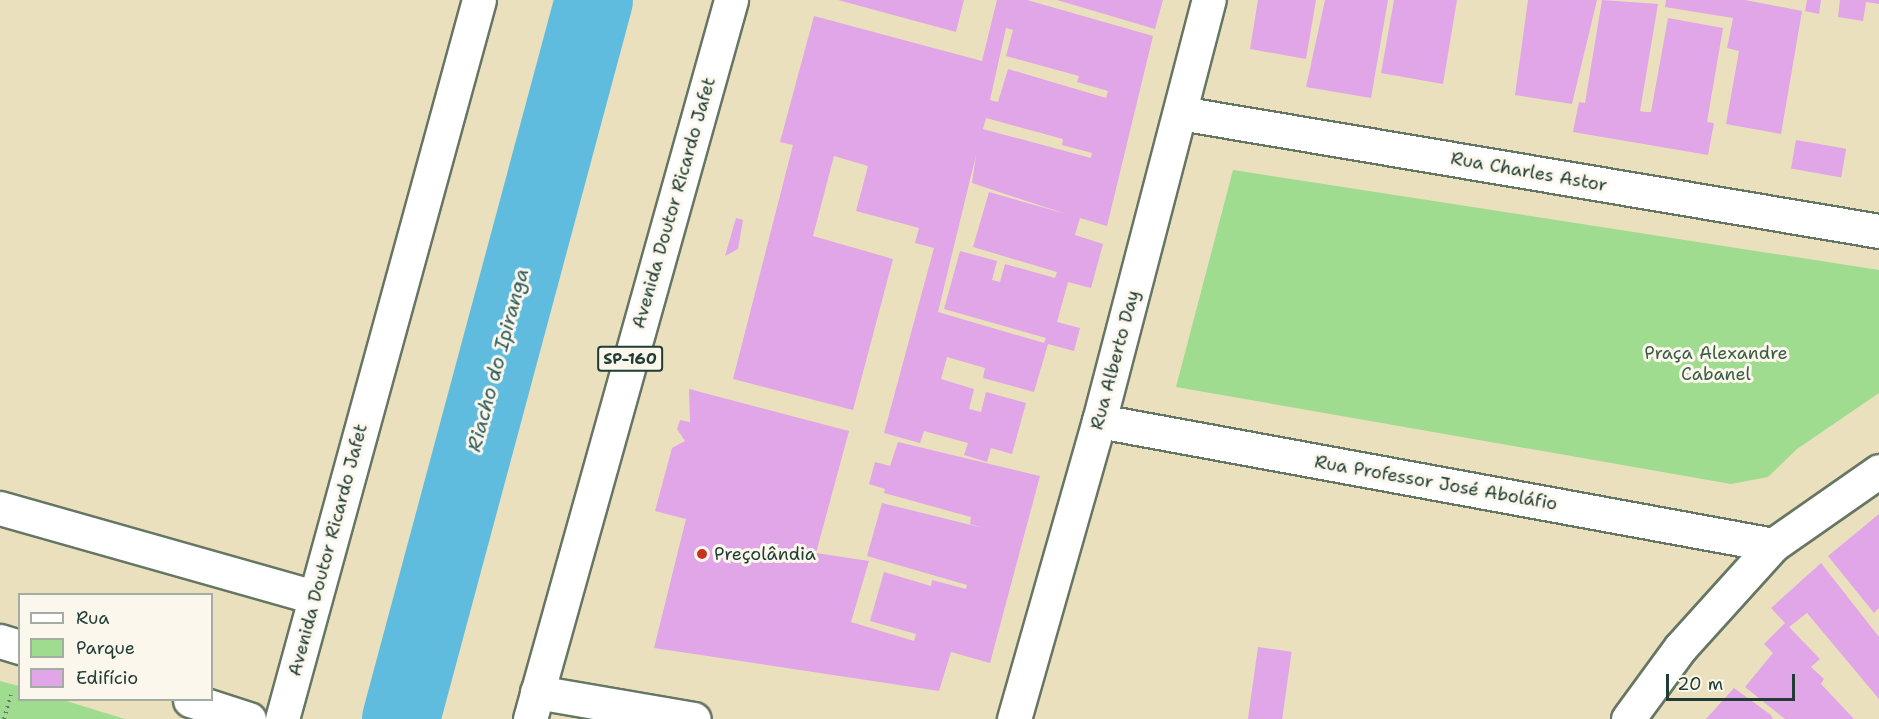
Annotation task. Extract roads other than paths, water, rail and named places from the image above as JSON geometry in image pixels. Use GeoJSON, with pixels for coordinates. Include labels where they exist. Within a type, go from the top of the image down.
{"type":"FeatureCollection","features":[{"type":"Feature","properties":{"kind":"street","name":"Avenida Doutor Ricardo Jafet"},"geometry":{"type":"LineString","coordinates":[[282,719],[479,0]]}},
{"type":"Feature","properties":{"kind":"street","name":"Avenida Doutor Ricardo Jafet"},"geometry":{"type":"LineString","coordinates":[[534,705],[731,0]]}},
{"type":"Feature","properties":{"kind":"street","name":"Rua Alberto Day"},"geometry":{"type":"LineString","coordinates":[[1014,719],[1100,422],[1209,0]]}},
{"type":"Feature","properties":{"kind":"street","name":"Rua Charles Astor"},"geometry":{"type":"LineString","coordinates":[[1180,112],[1879,231]]}},
{"type":"Feature","properties":{"kind":"street","name":"Rua Professor José Aboláfio"},"geometry":{"type":"LineString","coordinates":[[1100,422],[1773,545]]}},
{"type":"Feature","properties":{"kind":"street"},"geometry":{"type":"LineString","coordinates":[[1628,719],[1680,648],[1773,545],[1879,471]]}},
{"type":"Feature","properties":{"kind":"street"},"geometry":{"type":"LineString","coordinates":[[0,508],[315,597]]}},
{"type":"Feature","properties":{"kind":"street"},"geometry":{"type":"LineString","coordinates":[[0,641],[18,646]]}},
{"type":"Feature","properties":{"kind":"street"},"geometry":{"type":"LineString","coordinates":[[196,701],[249,719]]}},
{"type":"Feature","properties":{"kind":"street"},"geometry":{"type":"LineString","coordinates":[[534,705],[694,719]]}},
{"type":"Feature","properties":{"kind":"waterway","name":"Riacho do Ipiranga"},"geometry":{"type":"LineString","coordinates":[[401,719],[594,0]]}},
{"type":"Feature","properties":{"kind":"place","name":"Preçolândia"},"geometry":{"type":"Point","coordinates":[702,554]}},
{"type":"Feature","properties":{"kind":"park label","name":"Praça Alexandre Cabanel"},"geometry":{"type":"Point","coordinates":[1716,364]}}]}
